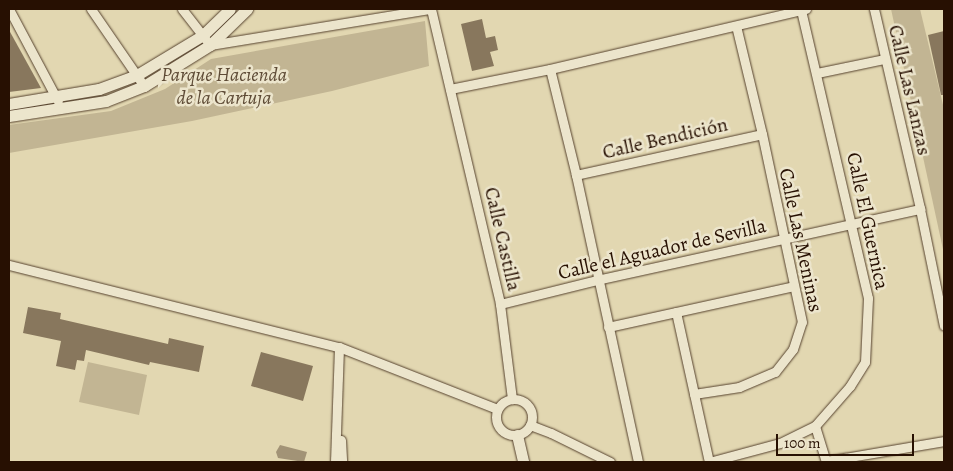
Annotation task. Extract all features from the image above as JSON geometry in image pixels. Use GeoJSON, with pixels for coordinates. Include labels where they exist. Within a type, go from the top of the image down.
{"type":"FeatureCollection","features":[{"type":"Feature","properties":{"kind":"street"},"geometry":{"type":"LineString","coordinates":[[9,9],[62,109]]}},
{"type":"Feature","properties":{"kind":"street"},"geometry":{"type":"LineString","coordinates":[[91,9],[144,86]]}},
{"type":"Feature","properties":{"kind":"street"},"geometry":{"type":"LineString","coordinates":[[182,9],[210,45]]}},
{"type":"Feature","properties":{"kind":"street"},"geometry":{"type":"LineString","coordinates":[[9,104],[56,98],[99,89],[137,76],[202,35],[230,9]]}},
{"type":"Feature","properties":{"kind":"street"},"geometry":{"type":"LineString","coordinates":[[9,116],[106,101],[144,86],[210,45],[247,9]]}},
{"type":"Feature","properties":{"kind":"street"},"geometry":{"type":"LineString","coordinates":[[210,45],[430,9]]}},
{"type":"Feature","properties":{"kind":"street","name":"Calle Castilla"},"geometry":{"type":"LineString","coordinates":[[430,9],[500,304],[512,399]]}},
{"type":"Feature","properties":{"kind":"street","name":"Calle Las Lanzas"},"geometry":{"type":"LineString","coordinates":[[874,9],[920,209],[944,326]]}},
{"type":"Feature","properties":{"kind":"street"},"geometry":{"type":"LineString","coordinates":[[450,89],[550,70],[804,10]]}},
{"type":"Feature","properties":{"kind":"street","name":"Calle El Guernica"},"geometry":{"type":"LineString","coordinates":[[804,10],[868,298],[865,362],[850,386],[815,426]]}},
{"type":"Feature","properties":{"kind":"street","name":"Calle Las Meninas"},"geometry":{"type":"LineString","coordinates":[[694,394],[739,387],[774,372],[793,349],[802,322],[783,240],[762,134],[736,26]]}},
{"type":"Feature","properties":{"kind":"street"},"geometry":{"type":"LineString","coordinates":[[817,73],[884,59]]}},
{"type":"Feature","properties":{"kind":"street"},"geometry":{"type":"LineString","coordinates":[[550,70],[576,175],[638,462]]}},
{"type":"Feature","properties":{"kind":"street","name":"Calle Bendición"},"geometry":{"type":"LineString","coordinates":[[576,175],[762,134]]}},
{"type":"Feature","properties":{"kind":"street","name":"Calle el Aguador de Sevilla"},"geometry":{"type":"LineString","coordinates":[[500,304],[598,280],[920,209]]}},
{"type":"Feature","properties":{"kind":"street"},"geometry":{"type":"LineString","coordinates":[[9,265],[339,347],[497,409]]}},
{"type":"Feature","properties":{"kind":"street"},"geometry":{"type":"LineString","coordinates":[[608,327],[794,286]]}},
{"type":"Feature","properties":{"kind":"street"},"geometry":{"type":"LineString","coordinates":[[676,312],[709,462],[780,443],[815,426],[826,461],[944,441]]}},
{"type":"Feature","properties":{"kind":"street"},"geometry":{"type":"LineString","coordinates":[[335,462],[339,347]]}},
{"type":"Feature","properties":{"kind":"street"},"geometry":{"type":"LineString","coordinates":[[512,399],[522,400],[532,413],[527,430],[517,435],[506,434],[501,431],[496,421],[497,409],[503,402],[512,399]]}},
{"type":"Feature","properties":{"kind":"street"},"geometry":{"type":"LineString","coordinates":[[336,415],[341,439],[342,462]]}},
{"type":"Feature","properties":{"kind":"street"},"geometry":{"type":"LineString","coordinates":[[530,425],[610,462]]}},
{"type":"Feature","properties":{"kind":"street"},"geometry":{"type":"LineString","coordinates":[[517,435],[523,462]]}},
{"type":"Feature","properties":{"kind":"green space"},"geometry":{"type":"Polygon","coordinates":[[[891,9],[920,9],[944,109],[944,254],[891,9]]]}},
{"type":"Feature","properties":{"kind":"green space","name":"Parque Hacienda de la Cartuja"},"geometry":{"type":"Polygon","coordinates":[[[425,21],[429,66],[332,91],[192,121],[9,153],[9,125],[111,111],[165,89],[211,59],[425,21]]]}},
{"type":"Feature","properties":{"kind":"green space"},"geometry":{"type":"Polygon","coordinates":[[[88,362],[147,375],[139,415],[79,402],[88,362]]]}},
{"type":"Feature","properties":{"kind":"shaded area"},"geometry":{"type":"Polygon","coordinates":[[[280,445],[307,452],[304,462],[278,458],[276,452],[280,445]]]}},
{"type":"Feature","properties":{"kind":"building"},"geometry":{"type":"Polygon","coordinates":[[[482,19],[486,38],[495,36],[498,50],[490,52],[494,66],[472,71],[461,24],[482,19]]]}},
{"type":"Feature","properties":{"kind":"building"},"geometry":{"type":"Polygon","coordinates":[[[9,30],[41,88],[9,92],[9,30]]]}},
{"type":"Feature","properties":{"kind":"building"},"geometry":{"type":"Polygon","coordinates":[[[944,31],[944,95],[941,95],[928,35],[944,31]]]}},
{"type":"Feature","properties":{"kind":"building"},"geometry":{"type":"Polygon","coordinates":[[[28,307],[61,313],[60,319],[168,344],[169,338],[204,346],[199,372],[150,362],[149,365],[86,350],[84,361],[77,360],[75,370],[56,366],[61,341],[23,333],[28,307]]]}},
{"type":"Feature","properties":{"kind":"building"},"geometry":{"type":"Polygon","coordinates":[[[261,352],[313,366],[303,401],[251,386],[261,352]]]}}]}
